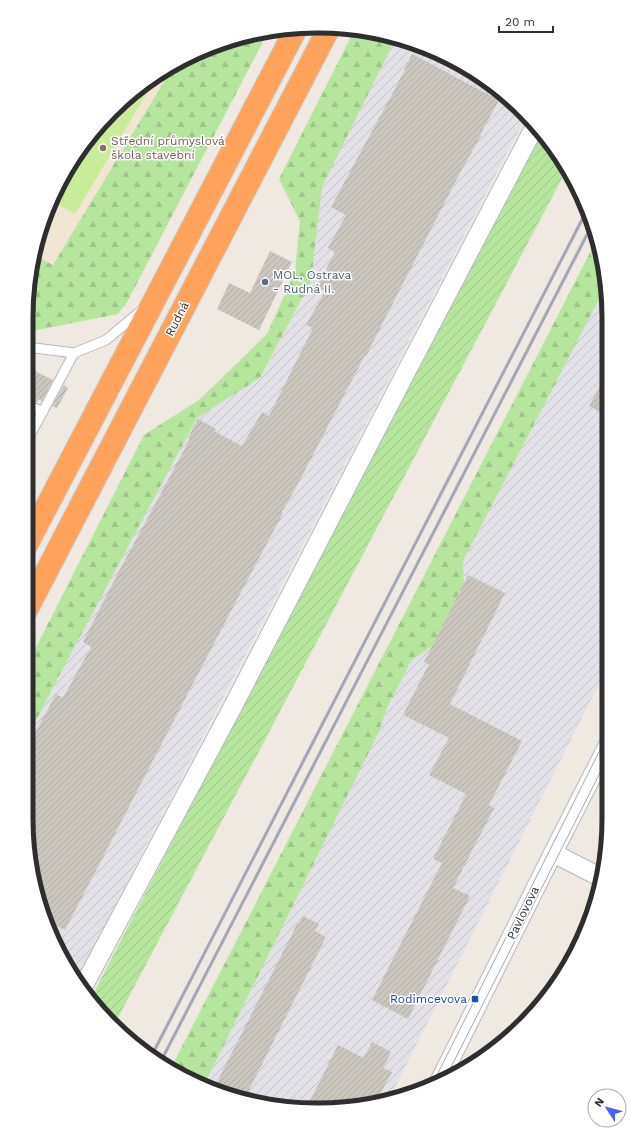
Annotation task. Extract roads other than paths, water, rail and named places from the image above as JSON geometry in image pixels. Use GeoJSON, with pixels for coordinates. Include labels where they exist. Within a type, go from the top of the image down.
{"type":"FeatureCollection","features":[{"type":"Feature","properties":{"kind":"highway","name":"Rudná"},"geometry":{"type":"LineString","coordinates":[[33,598],[326,33]]}},
{"type":"Feature","properties":{"kind":"highway"},"geometry":{"type":"LineString","coordinates":[[33,533],[293,34]]}},
{"type":"Feature","properties":{"kind":"street"},"geometry":{"type":"LineString","coordinates":[[85,983],[228,717],[532,131]]}},
{"type":"Feature","properties":{"kind":"street","name":"Pavlovova"},"geometry":{"type":"LineString","coordinates":[[443,1074],[552,853],[602,757]]}},
{"type":"Feature","properties":{"kind":"street"},"geometry":{"type":"LineString","coordinates":[[552,853],[596,876]]}},
{"type":"Feature","properties":{"kind":"lane"},"geometry":{"type":"LineString","coordinates":[[33,348],[74,353],[106,340],[155,299]]}},
{"type":"Feature","properties":{"kind":"lane"},"geometry":{"type":"LineString","coordinates":[[33,430],[74,353]]}},
{"type":"Feature","properties":{"kind":"lane"},"geometry":{"type":"LineString","coordinates":[[33,407],[43,412]]}},
{"type":"Feature","properties":{"kind":"tram line"},"geometry":{"type":"LineString","coordinates":[[436,1077],[602,746]]}},
{"type":"Feature","properties":{"kind":"tram line"},"geometry":{"type":"LineString","coordinates":[[449,1071],[602,769]]}},
{"type":"Feature","properties":{"kind":"railway"},"geometry":{"type":"LineString","coordinates":[[154,1051],[583,217]]}},
{"type":"Feature","properties":{"kind":"railway"},"geometry":{"type":"LineString","coordinates":[[163,1057],[589,232]]}},
{"type":"Feature","properties":{"kind":"place","name":"Střední průmyslová škola stavební"},"geometry":{"type":"Point","coordinates":[103,148]}},
{"type":"Feature","properties":{"kind":"place","name":"MOL, Ostrava - Rudná II."},"geometry":{"type":"Point","coordinates":[265,282]}},
{"type":"Feature","properties":{"kind":"place","name":"Rodimcevova"},"geometry":{"type":"Point","coordinates":[475,999]}}]}
